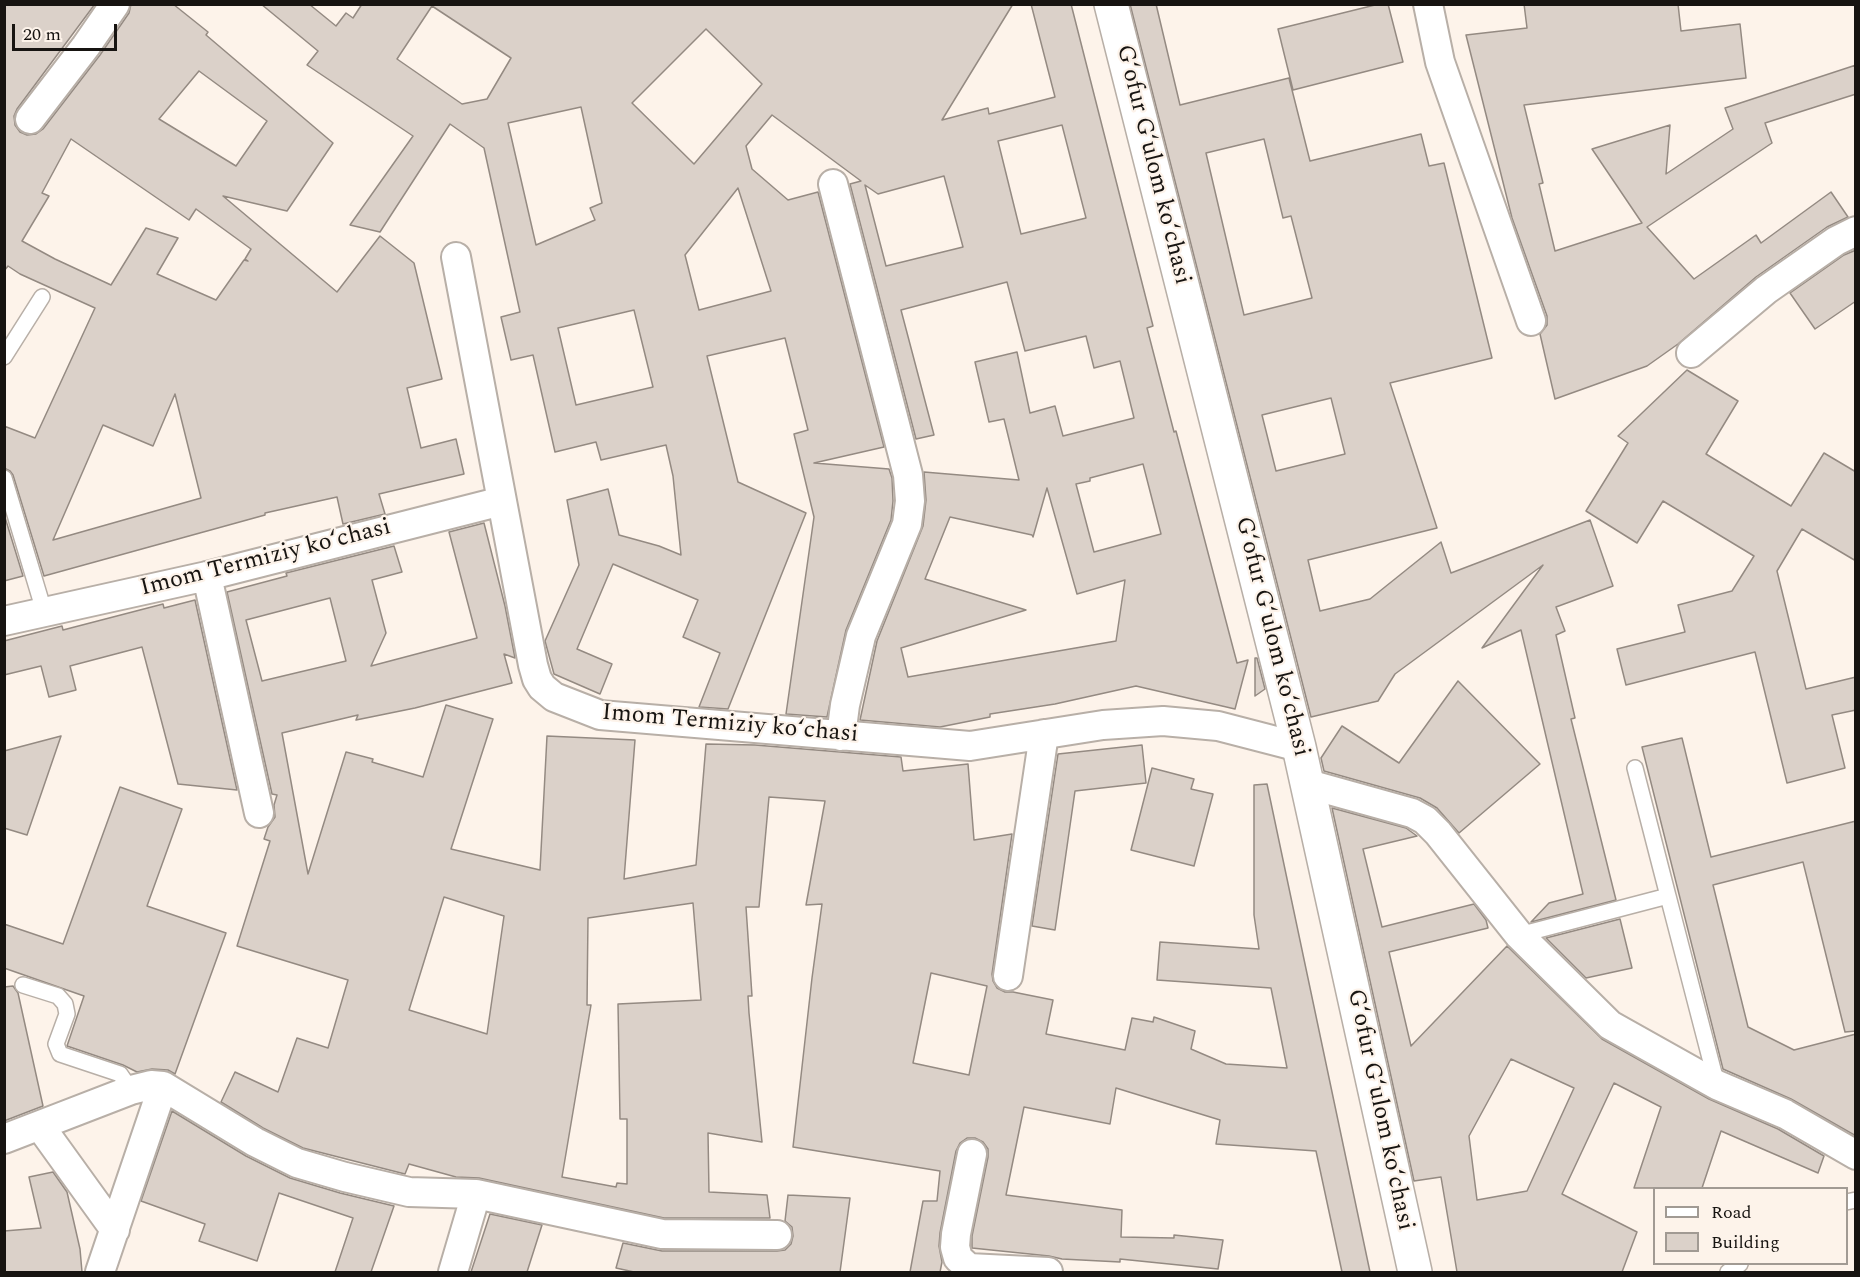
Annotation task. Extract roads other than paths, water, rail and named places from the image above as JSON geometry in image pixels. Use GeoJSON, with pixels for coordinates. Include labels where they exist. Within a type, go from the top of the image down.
{"type":"FeatureCollection","features":[{"type":"Feature","properties":{"kind":"street"},"geometry":{"type":"LineString","coordinates":[[30,119],[115,4]]}},
{"type":"Feature","properties":{"kind":"street","name":"Gʻofur Gʻulom koʻchasi"},"geometry":{"type":"LineString","coordinates":[[1111,4],[1308,784],[1415,1272]]}},
{"type":"Feature","properties":{"kind":"street"},"geometry":{"type":"LineString","coordinates":[[1428,4],[1440,62],[1530,321]]}},
{"type":"Feature","properties":{"kind":"street"},"geometry":{"type":"LineString","coordinates":[[833,184],[908,475],[910,501],[907,524],[861,636],[845,705],[841,736]]}},
{"type":"Feature","properties":{"kind":"street"},"geometry":{"type":"LineString","coordinates":[[1691,353],[1766,290],[1836,241],[1856,231]]}},
{"type":"Feature","properties":{"kind":"street"},"geometry":{"type":"LineString","coordinates":[[456,257],[502,501]]}},
{"type":"Feature","properties":{"kind":"street","name":"Imom Termiziy koʻchasi"},"geometry":{"type":"LineString","coordinates":[[4,621],[207,576],[502,501],[532,665],[542,687],[554,698],[600,715],[970,746],[1103,725],[1162,721],[1218,726],[1299,747]]}},
{"type":"Feature","properties":{"kind":"street"},"geometry":{"type":"LineString","coordinates":[[207,576],[260,813]]}},
{"type":"Feature","properties":{"kind":"street"},"geometry":{"type":"LineString","coordinates":[[1008,976],[1044,734]]}},
{"type":"Feature","properties":{"kind":"street"},"geometry":{"type":"LineString","coordinates":[[1308,784],[1412,813],[1425,820],[1438,832],[1519,935],[1610,1025],[1717,1085],[1785,1114],[1856,1155]]}},
{"type":"Feature","properties":{"kind":"street"},"geometry":{"type":"LineString","coordinates":[[4,1139],[131,1090],[151,1085],[163,1086],[255,1142],[297,1163],[409,1192],[476,1194],[662,1234],[777,1235]]}},
{"type":"Feature","properties":{"kind":"street"},"geometry":{"type":"LineString","coordinates":[[100,1272],[163,1086]]}},
{"type":"Feature","properties":{"kind":"street"},"geometry":{"type":"LineString","coordinates":[[40,1126],[115,1230]]}},
{"type":"Feature","properties":{"kind":"street"},"geometry":{"type":"LineString","coordinates":[[972,1154],[956,1234],[955,1247],[958,1258],[969,1268],[1048,1272]]}},
{"type":"Feature","properties":{"kind":"street"},"geometry":{"type":"LineString","coordinates":[[453,1272],[476,1194]]}},
{"type":"Feature","properties":{"kind":"lane"},"geometry":{"type":"LineString","coordinates":[[4,357],[42,297]]}},
{"type":"Feature","properties":{"kind":"lane"},"geometry":{"type":"LineString","coordinates":[[4,478],[44,611]]}},
{"type":"Feature","properties":{"kind":"lane"},"geometry":{"type":"LineString","coordinates":[[1635,768],[1717,1085]]}},
{"type":"Feature","properties":{"kind":"lane"},"geometry":{"type":"LineString","coordinates":[[1519,935],[1668,896]]}},
{"type":"Feature","properties":{"kind":"lane"},"geometry":{"type":"LineString","coordinates":[[24,985],[58,996],[65,1004],[67,1014],[56,1044],[60,1054],[120,1074],[131,1090]]}}]}
